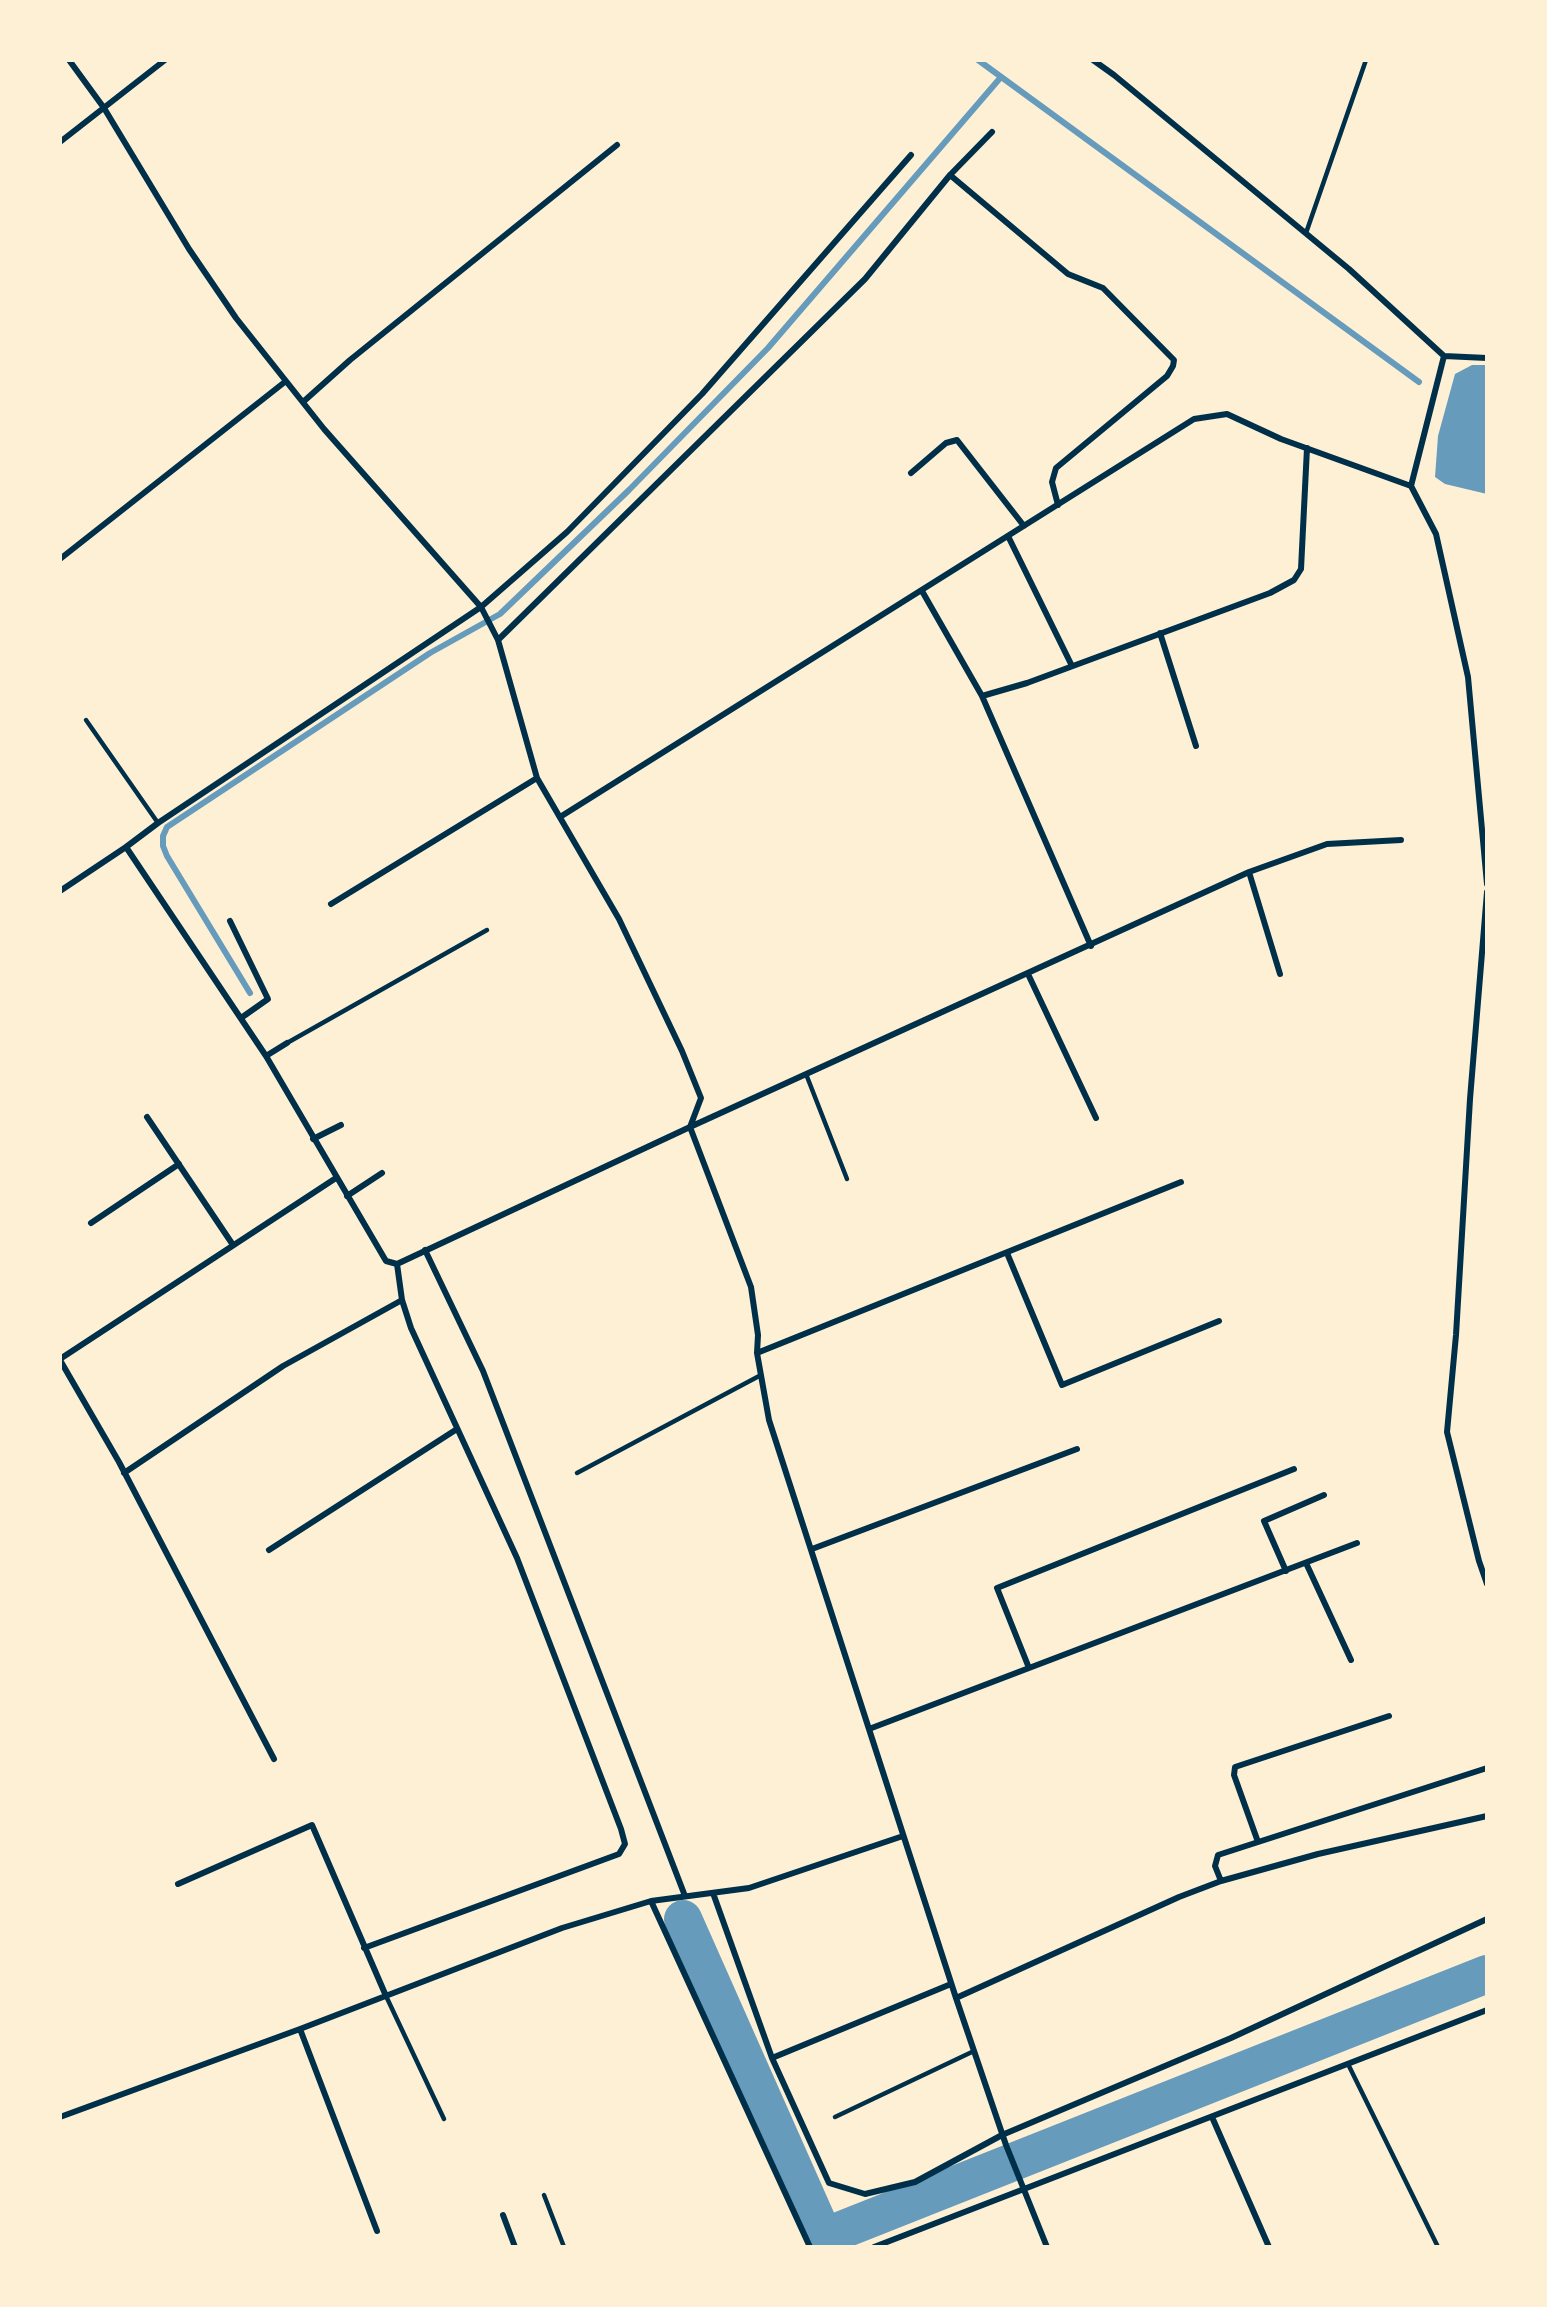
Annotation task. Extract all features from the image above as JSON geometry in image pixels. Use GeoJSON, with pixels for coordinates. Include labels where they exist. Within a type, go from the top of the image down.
{"type":"FeatureCollection","features":[{"type":"Feature","properties":{"kind":"street"},"geometry":{"type":"LineString","coordinates":[[69,60],[104,108],[189,249],[236,318],[324,429],[481,607],[498,639],[537,778],[619,919],[682,1051],[701,1098],[690,1127],[751,1287],[758,1335],[757,1353],[769,1420],[951,1984],[1006,2145],[1047,2247]]}},
{"type":"Feature","properties":{"kind":"street"},"geometry":{"type":"LineString","coordinates":[[60,142],[165,60]]}},
{"type":"Feature","properties":{"kind":"street"},"geometry":{"type":"LineString","coordinates":[[1093,60],[1349,269],[1444,356],[1487,358]]}},
{"type":"Feature","properties":{"kind":"street"},"geometry":{"type":"LineString","coordinates":[[498,639],[865,279],[950,175],[992,132]]}},
{"type":"Feature","properties":{"kind":"street"},"geometry":{"type":"LineString","coordinates":[[303,402],[350,360],[617,145]]}},
{"type":"Feature","properties":{"kind":"street"},"geometry":{"type":"LineString","coordinates":[[60,891],[481,607],[567,532],[702,394],[910,155]]}},
{"type":"Feature","properties":{"kind":"street"},"geometry":{"type":"LineString","coordinates":[[950,175],[1068,274],[1103,288],[1174,360],[1167,376],[1056,468],[1052,482],[1058,505]]}},
{"type":"Feature","properties":{"kind":"street"},"geometry":{"type":"LineString","coordinates":[[1444,356],[1411,486],[1436,534],[1468,676],[1487,884]]}},
{"type":"Feature","properties":{"kind":"street"},"geometry":{"type":"LineString","coordinates":[[60,559],[286,381]]}},
{"type":"Feature","properties":{"kind":"street"},"geometry":{"type":"LineString","coordinates":[[560,817],[1194,419],[1227,414],[1281,439],[1411,486]]}},
{"type":"Feature","properties":{"kind":"street"},"geometry":{"type":"LineString","coordinates":[[911,473],[946,444],[957,440],[1024,526]]}},
{"type":"Feature","properties":{"kind":"street"},"geometry":{"type":"LineString","coordinates":[[982,696],[1027,683],[1270,593],[1294,580],[1299,575],[1302,559],[1307,448]]}},
{"type":"Feature","properties":{"kind":"street"},"geometry":{"type":"LineString","coordinates":[[1008,536],[1072,666]]}},
{"type":"Feature","properties":{"kind":"street"},"geometry":{"type":"LineString","coordinates":[[922,591],[982,696],[1091,946]]}},
{"type":"Feature","properties":{"kind":"street"},"geometry":{"type":"LineString","coordinates":[[1160,633],[1196,746]]}},
{"type":"Feature","properties":{"kind":"street"},"geometry":{"type":"LineString","coordinates":[[331,904],[537,778]]}},
{"type":"Feature","properties":{"kind":"street"},"geometry":{"type":"LineString","coordinates":[[126,847],[266,1056],[386,1261],[397,1264],[690,1127],[1249,872],[1327,844],[1401,840]]}},
{"type":"Feature","properties":{"kind":"street"},"geometry":{"type":"LineString","coordinates":[[1249,872],[1280,974]]}},
{"type":"Feature","properties":{"kind":"street"},"geometry":{"type":"LineString","coordinates":[[1487,892],[1470,1099],[1448,1431],[1479,1561],[1487,1584]]}},
{"type":"Feature","properties":{"kind":"street"},"geometry":{"type":"LineString","coordinates":[[230,921],[268,999],[241,1018]]}},
{"type":"Feature","properties":{"kind":"street"},"geometry":{"type":"LineString","coordinates":[[1028,974],[1096,1118]]}},
{"type":"Feature","properties":{"kind":"street"},"geometry":{"type":"LineString","coordinates":[[266,1056],[287,1043]]}},
{"type":"Feature","properties":{"kind":"street"},"geometry":{"type":"LineString","coordinates":[[147,1117],[233,1245]]}},
{"type":"Feature","properties":{"kind":"street"},"geometry":{"type":"LineString","coordinates":[[313,1139],[341,1125]]}},
{"type":"Feature","properties":{"kind":"street"},"geometry":{"type":"LineString","coordinates":[[91,1223],[179,1164]]}},
{"type":"Feature","properties":{"kind":"street"},"geometry":{"type":"LineString","coordinates":[[347,1196],[382,1173]]}},
{"type":"Feature","properties":{"kind":"street"},"geometry":{"type":"LineString","coordinates":[[274,1759],[124,1473],[60,1359],[336,1178]]}},
{"type":"Feature","properties":{"kind":"street"},"geometry":{"type":"LineString","coordinates":[[757,1353],[1181,1182]]}},
{"type":"Feature","properties":{"kind":"street"},"geometry":{"type":"LineString","coordinates":[[425,1250],[483,1371],[685,1896]]}},
{"type":"Feature","properties":{"kind":"street"},"geometry":{"type":"LineString","coordinates":[[1007,1253],[1062,1385],[1219,1321]]}},
{"type":"Feature","properties":{"kind":"street"},"geometry":{"type":"LineString","coordinates":[[364,1948],[619,1854],[625,1844],[517,1558],[411,1328],[402,1300],[397,1264]]}},
{"type":"Feature","properties":{"kind":"street"},"geometry":{"type":"LineString","coordinates":[[124,1473],[283,1366],[402,1300]]}},
{"type":"Feature","properties":{"kind":"street"},"geometry":{"type":"LineString","coordinates":[[269,1550],[457,1429]]}},
{"type":"Feature","properties":{"kind":"street"},"geometry":{"type":"LineString","coordinates":[[812,1549],[1077,1449]]}},
{"type":"Feature","properties":{"kind":"street"},"geometry":{"type":"LineString","coordinates":[[1029,1668],[997,1588],[1294,1468]]}},
{"type":"Feature","properties":{"kind":"street"},"geometry":{"type":"LineString","coordinates":[[1286,1571],[1264,1521],[1324,1495]]}},
{"type":"Feature","properties":{"kind":"street"},"geometry":{"type":"LineString","coordinates":[[869,1729],[1358,1544]]}},
{"type":"Feature","properties":{"kind":"street"},"geometry":{"type":"LineString","coordinates":[[1306,1563],[1351,1660]]}},
{"type":"Feature","properties":{"kind":"street"},"geometry":{"type":"LineString","coordinates":[[1258,1842],[1234,1775],[1235,1767],[1389,1716]]}},
{"type":"Feature","properties":{"kind":"street"},"geometry":{"type":"LineString","coordinates":[[1221,1881],[1215,1866],[1218,1855],[1487,1768]]}},
{"type":"Feature","properties":{"kind":"street"},"geometry":{"type":"LineString","coordinates":[[956,1998],[1179,1897],[1221,1881],[1318,1854],[1487,1815]]}},
{"type":"Feature","properties":{"kind":"street"},"geometry":{"type":"LineString","coordinates":[[178,1884],[312,1825],[386,1996]]}},
{"type":"Feature","properties":{"kind":"street"},"geometry":{"type":"LineString","coordinates":[[60,2117],[300,2029],[562,1928],[651,1901],[749,1888],[903,1836]]}},
{"type":"Feature","properties":{"kind":"street"},"geometry":{"type":"LineString","coordinates":[[713,1893],[772,2058],[829,2183],[865,2194],[915,2182],[1002,2134],[1231,2038],[1487,1919]]}},
{"type":"Feature","properties":{"kind":"street"},"geometry":{"type":"LineString","coordinates":[[651,1901],[810,2247]]}},
{"type":"Feature","properties":{"kind":"street"},"geometry":{"type":"LineString","coordinates":[[772,2058],[951,1984]]}},
{"type":"Feature","properties":{"kind":"street"},"geometry":{"type":"LineString","coordinates":[[874,2247],[1487,2010]]}},
{"type":"Feature","properties":{"kind":"street"},"geometry":{"type":"LineString","coordinates":[[300,2029],[377,2231]]}},
{"type":"Feature","properties":{"kind":"street"},"geometry":{"type":"LineString","coordinates":[[1212,2116],[1269,2247]]}},
{"type":"Feature","properties":{"kind":"street"},"geometry":{"type":"LineString","coordinates":[[503,2215],[515,2247]]}},
{"type":"Feature","properties":{"kind":"lane"},"geometry":{"type":"LineString","coordinates":[[1306,233],[1366,60]]}},
{"type":"Feature","properties":{"kind":"lane"},"geometry":{"type":"LineString","coordinates":[[86,720],[158,823]]}},
{"type":"Feature","properties":{"kind":"lane"},"geometry":{"type":"LineString","coordinates":[[287,1043],[487,930]]}},
{"type":"Feature","properties":{"kind":"lane"},"geometry":{"type":"LineString","coordinates":[[806,1074],[847,1179]]}},
{"type":"Feature","properties":{"kind":"lane"},"geometry":{"type":"LineString","coordinates":[[577,1473],[761,1375]]}},
{"type":"Feature","properties":{"kind":"lane"},"geometry":{"type":"LineString","coordinates":[[386,1996],[444,2119]]}},
{"type":"Feature","properties":{"kind":"lane"},"geometry":{"type":"LineString","coordinates":[[835,2117],[974,2051]]}},
{"type":"Feature","properties":{"kind":"lane"},"geometry":{"type":"LineString","coordinates":[[1348,2064],[1438,2247]]}},
{"type":"Feature","properties":{"kind":"lane"},"geometry":{"type":"LineString","coordinates":[[544,2195],[564,2247]]}},
{"type":"Feature","properties":{"kind":"water"},"geometry":{"type":"Polygon","coordinates":[[[1472,365],[1487,365],[1487,494],[1445,484],[1435,477],[1438,436],[1455,374],[1472,365]]]}},
{"type":"Feature","properties":{"kind":"waterway"},"geometry":{"type":"LineString","coordinates":[[978,60],[1419,382]]}},
{"type":"Feature","properties":{"kind":"waterway"},"geometry":{"type":"LineString","coordinates":[[250,993],[167,856],[163,846],[163,836],[167,827],[430,653],[500,614],[629,490],[768,348],[1001,77]]}},
{"type":"Feature","properties":{"kind":"waterway"},"geometry":{"type":"LineString","coordinates":[[683,1919],[824,2237],[1487,1974]]}}]}
